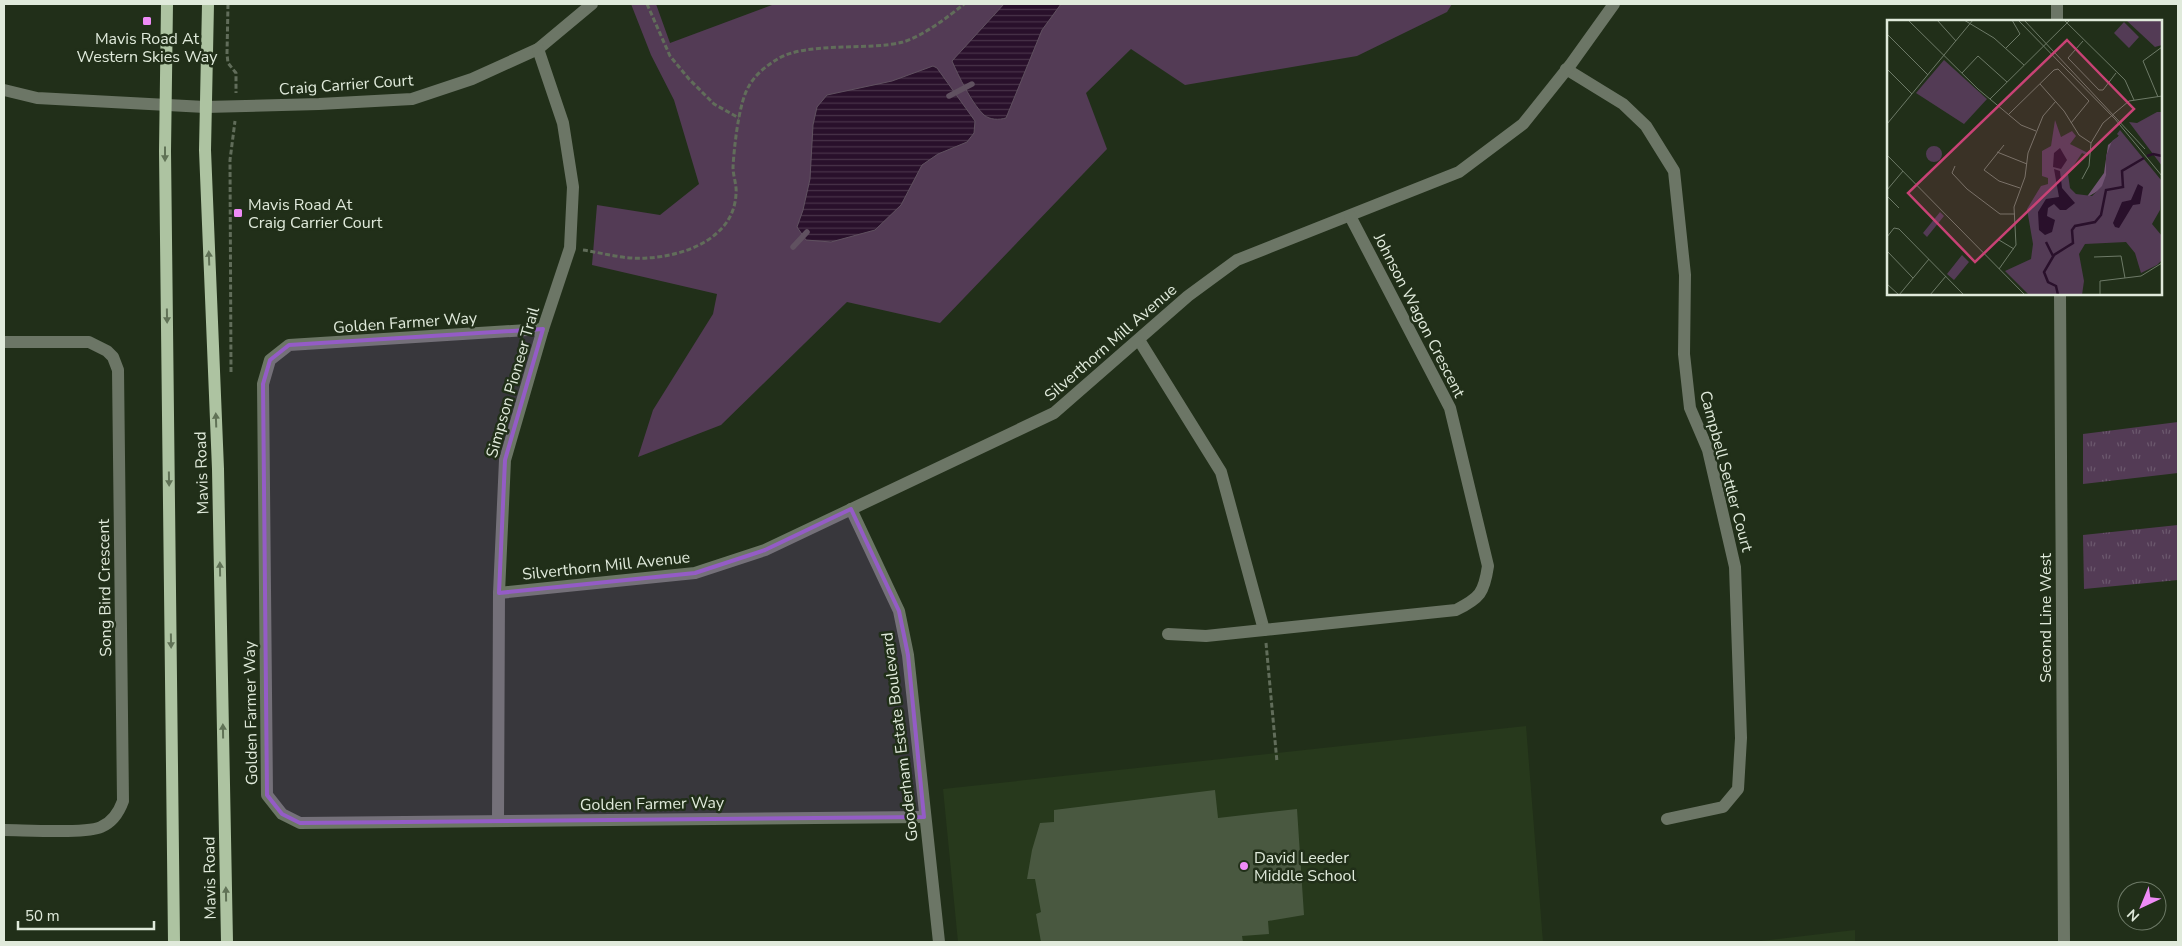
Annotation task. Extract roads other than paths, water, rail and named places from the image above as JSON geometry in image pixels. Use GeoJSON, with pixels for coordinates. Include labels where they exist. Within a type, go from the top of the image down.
{"type":"FeatureCollection","features":[{"type":"Feature","properties":{"kind":"main road","name":"Mavis Road"},"geometry":{"type":"LineString","coordinates":[[167,4],[165,160],[174,942]]}},
{"type":"Feature","properties":{"kind":"main road","name":"Mavis Road"},"geometry":{"type":"LineString","coordinates":[[208,4],[205,150],[218,469],[227,942]]}},
{"type":"Feature","properties":{"kind":"street","name":"Craig Carrier Court"},"geometry":{"type":"LineString","coordinates":[[4,90],[37,98],[205,107],[412,99],[472,79],[538,49],[592,4]]}},
{"type":"Feature","properties":{"kind":"street","name":"Silverthorn Mill Avenue"},"geometry":{"type":"LineString","coordinates":[[499,593],[695,573],[765,550],[1054,413],[1188,296],[1237,260],[1459,172],[1523,124],[1614,4]]}},
{"type":"Feature","properties":{"kind":"street"},"geometry":{"type":"LineString","coordinates":[[2057,4],[2057,20]]}},
{"type":"Feature","properties":{"kind":"street","name":"Simpson Pioneer Trail"},"geometry":{"type":"LineString","coordinates":[[498,821],[499,593],[505,460],[543,329],[570,248],[574,187],[563,123],[538,49]]}},
{"type":"Feature","properties":{"kind":"street","name":"Campbell Settler Court"},"geometry":{"type":"LineString","coordinates":[[1566,69],[1623,104],[1646,126],[1674,171],[1684,276],[1684,354],[1690,408],[1708,450],[1734,567],[1741,738],[1738,789],[1723,807],[1667,819]]}},
{"type":"Feature","properties":{"kind":"street","name":"Johnson Wagon Crescent"},"geometry":{"type":"LineString","coordinates":[[1168,634],[1206,636],[1456,610],[1474,601],[1485,585],[1488,566],[1450,408],[1350,216]]}},
{"type":"Feature","properties":{"kind":"street","name":"Second Line West"},"geometry":{"type":"LineString","coordinates":[[2060,295],[2064,942]]}},
{"type":"Feature","properties":{"kind":"street","name":"Golden Farmer Way"},"geometry":{"type":"LineString","coordinates":[[543,329],[289,345],[270,360],[262,384],[267,795],[282,814],[300,823],[924,817]]}},
{"type":"Feature","properties":{"kind":"street"},"geometry":{"type":"LineString","coordinates":[[1139,340],[1222,472],[1264,630]]}},
{"type":"Feature","properties":{"kind":"street","name":"Song Bird Crescent"},"geometry":{"type":"LineString","coordinates":[[4,342],[90,342],[107,351],[118,370],[123,793],[123,801],[117,814],[108,824],[94,830],[4,830]]}},
{"type":"Feature","properties":{"kind":"street","name":"Gooderham Estate Boulevard"},"geometry":{"type":"LineString","coordinates":[[851,509],[899,611],[908,655],[939,942]]}},
{"type":"Feature","properties":{"kind":"waterway"},"geometry":{"type":"LineString","coordinates":[[949,96],[972,84]]}},
{"type":"Feature","properties":{"kind":"waterway"},"geometry":{"type":"LineString","coordinates":[[793,247],[807,232]]}},
{"type":"Feature","properties":{"kind":"place","name":"Mavis Road At Western Skies Way"},"geometry":{"type":"Point","coordinates":[147,21]}},
{"type":"Feature","properties":{"kind":"place","name":"Mavis Road At Craig Carrier Court"},"geometry":{"type":"Point","coordinates":[238,213]}},
{"type":"Feature","properties":{"kind":"place","name":"David Leeder Middle School"},"geometry":{"type":"Point","coordinates":[1244,866]}}]}
